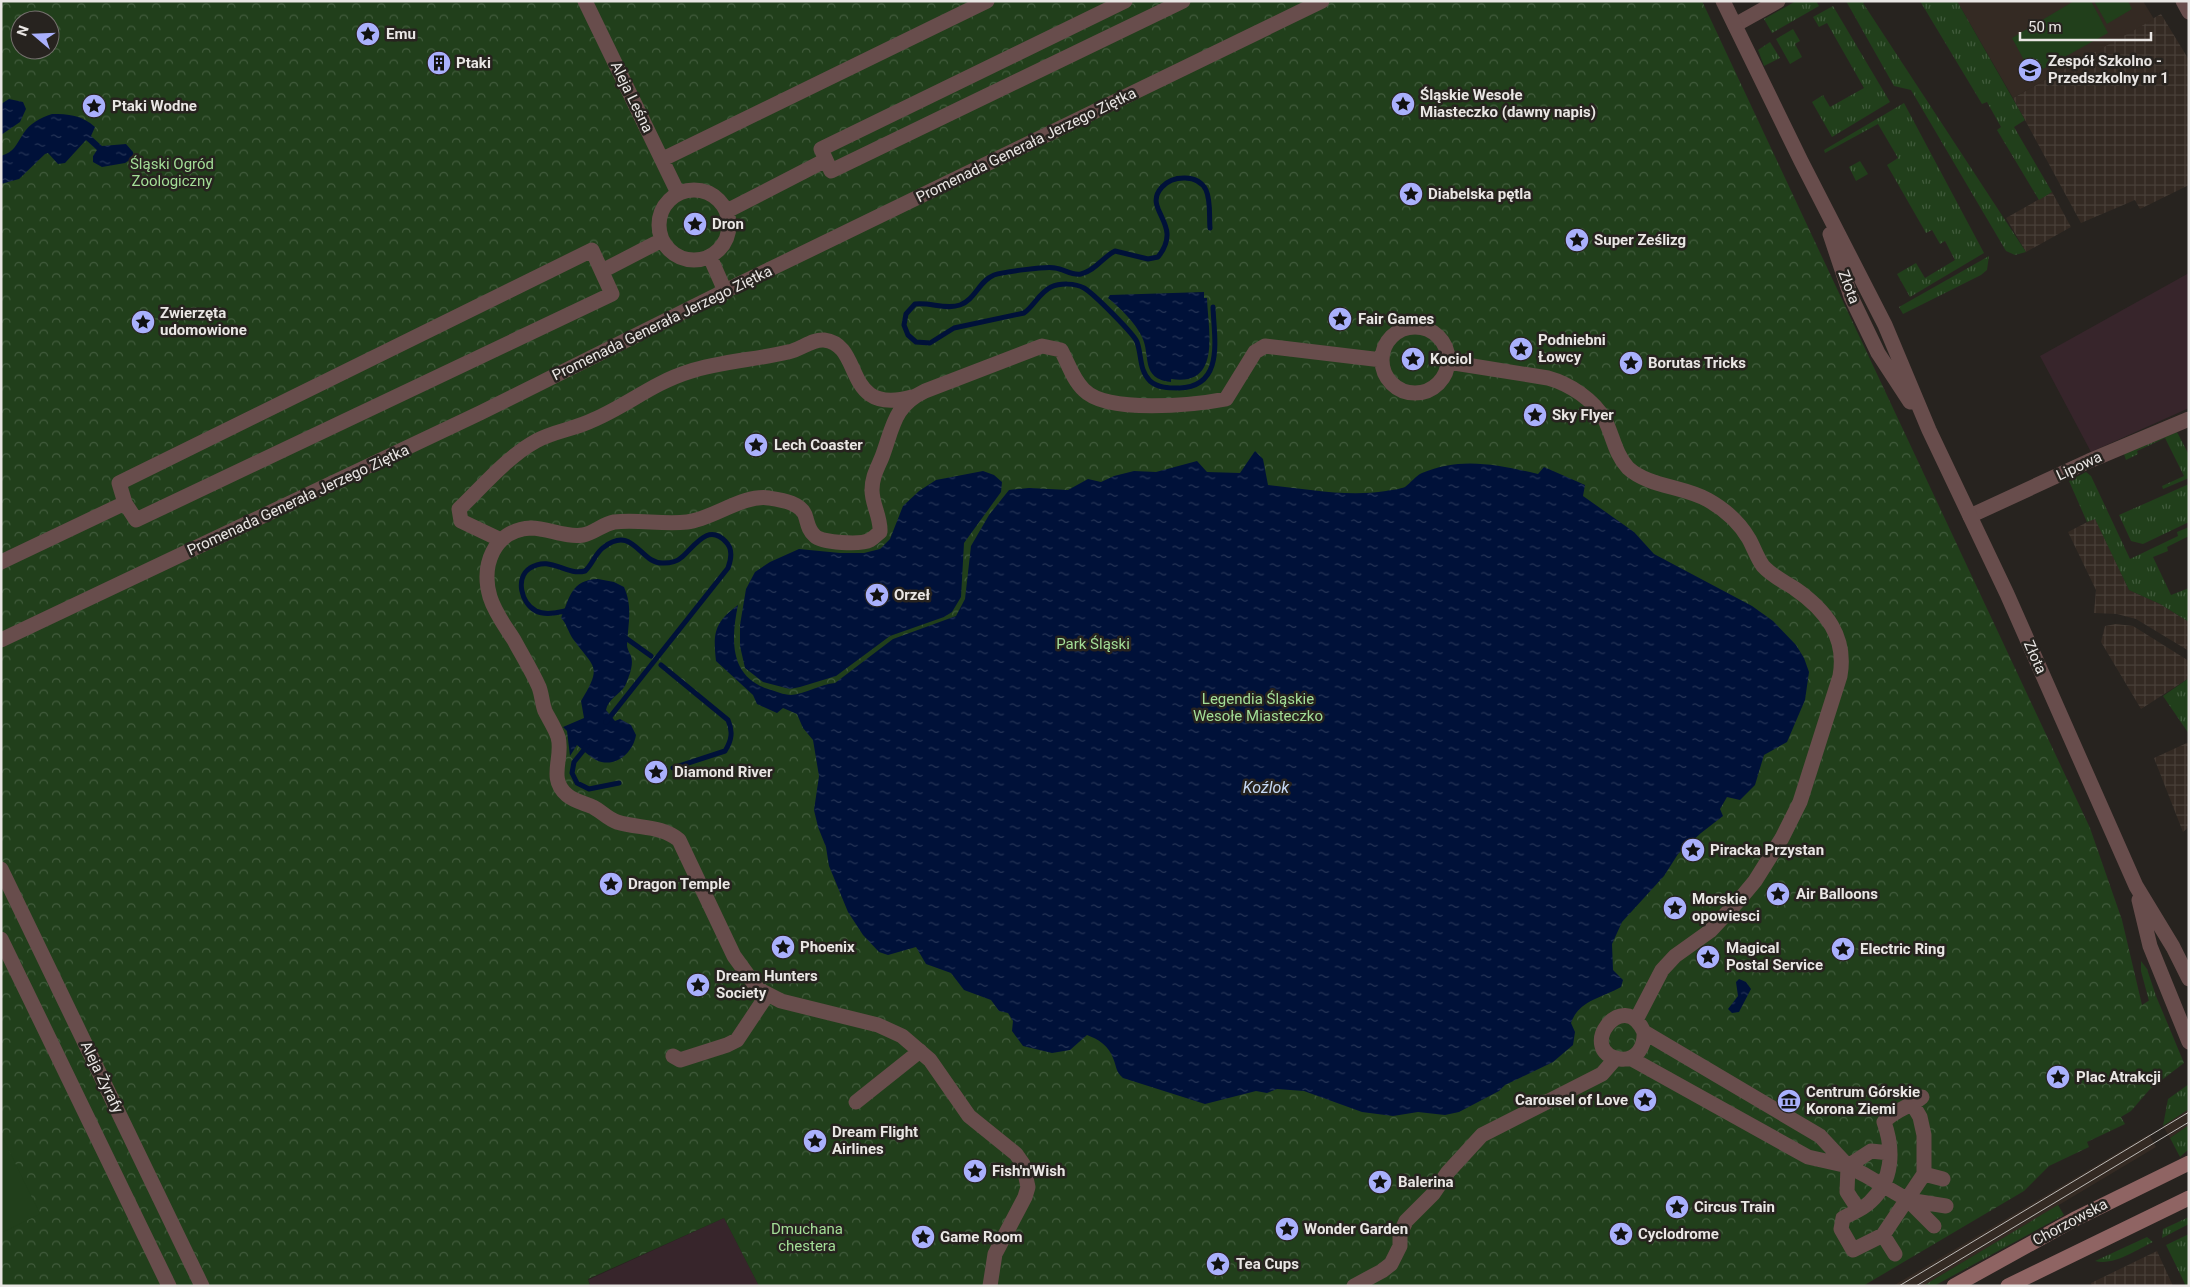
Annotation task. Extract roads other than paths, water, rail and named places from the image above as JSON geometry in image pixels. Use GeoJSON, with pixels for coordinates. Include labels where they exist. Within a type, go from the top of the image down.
{"type":"FeatureCollection","features":[{"type":"Feature","properties":{"kind":"main road","name":"Chorzowska"},"geometry":{"type":"LineString","coordinates":[[1954,1286],[2075,1219],[2189,1163]]}},
{"type":"Feature","properties":{"kind":"main road","name":"Chorzowska"},"geometry":{"type":"LineString","coordinates":[[2008,1286],[2189,1198]]}},
{"type":"Feature","properties":{"kind":"street","name":"Aleja Leśna"},"geometry":{"type":"LineString","coordinates":[[585,1],[678,193]]}},
{"type":"Feature","properties":{"kind":"street"},"geometry":{"type":"LineString","coordinates":[[663,159],[987,1]]}},
{"type":"Feature","properties":{"kind":"street"},"geometry":{"type":"LineString","coordinates":[[1125,1],[821,149],[831,171],[1183,1]]}},
{"type":"Feature","properties":{"kind":"street","name":"Promenada Generała Jerzego Ziętka"},"geometry":{"type":"LineString","coordinates":[[1,640],[480,413],[725,291],[1322,1]]}},
{"type":"Feature","properties":{"kind":"street","name":"Złota"},"geometry":{"type":"LineString","coordinates":[[1723,1],[1801,161],[1885,325],[1929,430],[2007,594],[2136,886],[2173,947],[2189,979]]}},
{"type":"Feature","properties":{"kind":"street"},"geometry":{"type":"LineString","coordinates":[[1735,25],[1778,1]]}},
{"type":"Feature","properties":{"kind":"street"},"geometry":{"type":"LineString","coordinates":[[2183,1],[2189,12]]}},
{"type":"Feature","properties":{"kind":"street"},"geometry":{"type":"LineString","coordinates":[[727,211],[826,160]]}},
{"type":"Feature","properties":{"kind":"street"},"geometry":{"type":"LineString","coordinates":[[689,190],[701,190],[716,197],[727,211],[729,232],[726,242],[710,257],[699,260],[677,256],[668,249],[662,240],[659,230],[659,219],[669,200],[678,193],[689,190]]}},
{"type":"Feature","properties":{"kind":"street"},"geometry":{"type":"LineString","coordinates":[[602,271],[662,240]]}},
{"type":"Feature","properties":{"kind":"street"},"geometry":{"type":"LineString","coordinates":[[592,250],[612,294],[136,520],[125,503],[119,483],[592,250]]}},
{"type":"Feature","properties":{"kind":"street"},"geometry":{"type":"LineString","coordinates":[[710,257],[725,291]]}},
{"type":"Feature","properties":{"kind":"street"},"geometry":{"type":"LineString","coordinates":[[1419,326],[1430,330],[1439,337],[1446,346],[1448,362],[1442,378],[1435,386],[1416,393],[1396,387],[1383,370],[1383,349],[1397,331],[1419,326]]}},
{"type":"Feature","properties":{"kind":"street"},"geometry":{"type":"LineString","coordinates":[[501,540],[461,520],[459,509],[507,463],[540,439],[592,421],[657,384],[688,372],[727,362],[790,352],[823,340],[835,344],[845,354],[861,386],[872,396],[894,402],[912,397],[1042,346],[1061,350],[1077,382],[1094,397],[1141,407],[1226,399],[1255,352],[1265,346],[1382,360]]}},
{"type":"Feature","properties":{"kind":"street"},"geometry":{"type":"LineString","coordinates":[[1354,1286],[1382,1271],[1390,1264],[1400,1246],[1400,1234],[1406,1221],[1433,1194],[1448,1172],[1482,1135],[1602,1074],[1623,1058],[1640,1050],[1643,1045],[1640,1026],[1662,970],[1675,956],[1710,931],[1740,899],[1755,881],[1782,838],[1800,802],[1840,676],[1843,659],[1835,632],[1820,610],[1762,565],[1740,526],[1732,517],[1707,499],[1639,476],[1627,466],[1616,450],[1605,421],[1595,407],[1583,396],[1560,382],[1548,378],[1448,362]]}},
{"type":"Feature","properties":{"kind":"street"},"geometry":{"type":"LineString","coordinates":[[912,397],[901,408],[894,421],[873,478],[872,493],[881,522],[880,532],[870,540],[856,543],[825,541],[815,537],[808,526],[806,516],[802,510],[791,503],[767,497],[757,498],[706,518],[688,522],[612,522],[585,535],[531,528],[516,531],[501,540],[491,551],[488,558],[487,587],[496,613],[514,641],[538,687],[544,709],[558,737],[556,771],[559,785],[567,795],[594,808],[616,822],[669,832],[679,840],[738,962],[750,980],[767,995],[890,1029],[930,1060],[969,1116],[1016,1154],[1024,1164],[1028,1187],[1025,1197],[994,1254],[990,1286]]}},
{"type":"Feature","properties":{"kind":"street","name":"Lipowa"},"geometry":{"type":"LineString","coordinates":[[1970,516],[2090,461],[2189,419]]}},
{"type":"Feature","properties":{"kind":"street"},"geometry":{"type":"LineString","coordinates":[[1,562],[125,503]]}},
{"type":"Feature","properties":{"kind":"street","name":"Aleja Żyrafy"},"geometry":{"type":"LineString","coordinates":[[1,868],[202,1286]]}},
{"type":"Feature","properties":{"kind":"street","name":"Złota"},"geometry":{"type":"LineString","coordinates":[[2136,886],[2150,946],[2189,1042]]}},
{"type":"Feature","properties":{"kind":"street","name":"Aleja Żyrafy"},"geometry":{"type":"LineString","coordinates":[[1,939],[169,1286]]}},
{"type":"Feature","properties":{"kind":"street"},"geometry":{"type":"LineString","coordinates":[[673,1056],[680,1060],[737,1040],[767,995]]}},
{"type":"Feature","properties":{"kind":"street"},"geometry":{"type":"LineString","coordinates":[[1858,1210],[1847,1192],[1848,1166],[1820,1136],[1622,1016],[1608,1022],[1602,1035],[1604,1049],[1808,1157],[1848,1166],[1908,1200],[1934,1226]]}},
{"type":"Feature","properties":{"kind":"street"},"geometry":{"type":"LineString","coordinates":[[856,1102],[920,1051]]}},
{"type":"Feature","properties":{"kind":"street"},"geometry":{"type":"LineString","coordinates":[[1917,1101],[1920,1117],[1930,1135],[1924,1174],[1883,1236],[1853,1250],[1841,1229],[1843,1218],[1869,1203],[1884,1186],[1890,1166],[1890,1152],[1889,1138],[1884,1122],[1900,1108],[1917,1101]]}},
{"type":"Feature","properties":{"kind":"street"},"geometry":{"type":"LineString","coordinates":[[1848,1166],[1871,1151],[1890,1152]]}},
{"type":"Feature","properties":{"kind":"street"},"geometry":{"type":"LineString","coordinates":[[1924,1174],[1943,1179]]}},
{"type":"Feature","properties":{"kind":"street"},"geometry":{"type":"LineString","coordinates":[[1908,1200],[1946,1206]]}},
{"type":"Feature","properties":{"kind":"street"},"geometry":{"type":"LineString","coordinates":[[1883,1236],[1895,1254]]}},
{"type":"Feature","properties":{"kind":"water"},"geometry":{"type":"Polygon","coordinates":[[[9,99],[23,102],[26,109],[20,122],[1,135],[1,104],[9,99]]]}},
{"type":"Feature","properties":{"kind":"water"},"geometry":{"type":"Polygon","coordinates":[[[52,114],[69,115],[85,120],[95,127],[91,136],[102,146],[126,144],[133,152],[134,157],[125,163],[102,167],[93,162],[93,156],[97,150],[86,140],[65,163],[58,164],[48,153],[19,179],[1,184],[1,156],[12,150],[32,124],[52,114]]]}},
{"type":"Feature","properties":{"kind":"water"},"geometry":{"type":"Polygon","coordinates":[[[1204,292],[1204,298],[1207,298],[1209,340],[1205,365],[1198,374],[1187,379],[1171,379],[1171,382],[1161,380],[1155,376],[1148,365],[1145,344],[1139,331],[1127,316],[1108,298],[1110,295],[1204,292]]]}},
{"type":"Feature","properties":{"kind":"water","name":"Koźlok"},"geometry":{"type":"Polygon","coordinates":[[[1255,451],[1263,459],[1268,485],[1342,493],[1371,493],[1401,488],[1405,487],[1422,473],[1437,468],[1466,463],[1494,465],[1538,474],[1544,467],[1585,485],[1583,496],[1634,532],[1654,554],[1752,606],[1773,621],[1796,645],[1804,658],[1809,672],[1805,700],[1787,742],[1764,755],[1755,785],[1740,800],[1727,797],[1720,809],[1723,816],[1678,854],[1664,876],[1622,922],[1612,944],[1613,970],[1623,980],[1621,987],[1592,1000],[1580,1009],[1571,1023],[1575,1032],[1573,1045],[1553,1062],[1505,1085],[1499,1091],[1459,1112],[1445,1115],[1418,1112],[1393,1116],[1362,1112],[1304,1091],[1277,1089],[1267,1093],[1256,1091],[1205,1104],[1123,1078],[1117,1071],[1109,1050],[1099,1041],[1087,1035],[1070,1050],[1052,1053],[1023,1046],[1012,1031],[1013,1021],[1008,1013],[999,1011],[991,1000],[964,990],[951,973],[926,964],[916,947],[888,955],[879,952],[863,935],[848,912],[829,866],[826,847],[818,827],[814,810],[819,776],[813,740],[803,728],[797,714],[783,708],[777,713],[757,704],[753,695],[716,661],[715,636],[717,629],[724,617],[738,605],[734,631],[736,655],[746,675],[755,683],[782,694],[791,695],[835,683],[893,639],[956,616],[965,599],[971,546],[989,515],[1009,490],[1029,488],[1068,490],[1088,479],[1101,482],[1114,476],[1134,471],[1156,472],[1197,461],[1207,472],[1240,473],[1255,451]]]}},
{"type":"Feature","properties":{"kind":"water"},"geometry":{"type":"Polygon","coordinates":[[[983,471],[994,475],[1002,482],[1001,492],[964,543],[961,597],[952,612],[944,617],[890,636],[836,676],[800,687],[790,689],[763,682],[745,668],[740,646],[740,625],[746,589],[755,572],[770,562],[799,549],[864,553],[880,549],[890,539],[903,506],[919,491],[936,480],[983,471]]]}},
{"type":"Feature","properties":{"kind":"water"},"geometry":{"type":"Polygon","coordinates":[[[598,579],[614,582],[624,587],[629,609],[627,645],[632,660],[631,671],[625,686],[611,700],[606,710],[615,721],[620,719],[631,725],[636,735],[627,753],[622,758],[610,762],[596,760],[577,745],[570,756],[567,731],[563,727],[584,718],[581,701],[594,673],[591,662],[573,639],[561,618],[577,586],[589,580],[598,579]]]}},
{"type":"Feature","properties":{"kind":"water"},"geometry":{"type":"Polygon","coordinates":[[[1739,979],[1746,982],[1751,989],[1739,1012],[1732,1013],[1728,1009],[1738,996],[1736,982],[1739,979]]]}},
{"type":"Feature","properties":{"kind":"waterway"},"geometry":{"type":"LineString","coordinates":[[1210,228],[1209,199],[1206,190],[1197,181],[1191,179],[1179,178],[1172,180],[1162,187],[1157,195],[1156,203],[1166,226],[1167,235],[1165,245],[1158,257],[1148,259],[1115,251],[1091,270],[1081,274],[1050,268],[994,275],[984,282],[970,299],[960,305],[949,307],[915,304],[906,314],[904,325],[908,335],[916,342],[930,343],[954,328],[1024,313],[1051,287],[1072,284],[1084,288],[1096,297],[1134,338],[1139,347],[1144,372],[1150,381],[1168,388],[1179,388],[1194,386],[1204,379],[1210,370],[1214,359],[1215,346],[1213,307]]}},
{"type":"Feature","properties":{"kind":"waterway","name":"Diamond River"},"geometry":{"type":"LineString","coordinates":[[570,610],[544,613],[536,611],[531,607],[524,597],[522,590],[521,584],[525,572],[530,568],[545,564],[571,571],[585,571],[601,549],[614,541],[623,540],[630,542],[649,558],[656,562],[664,563],[674,562],[707,535],[719,536],[730,548],[731,558],[728,568],[606,722]]}},
{"type":"Feature","properties":{"kind":"waterway","name":"Diamond River"},"geometry":{"type":"LineString","coordinates":[[623,636],[651,656]]}},
{"type":"Feature","properties":{"kind":"waterway","name":"Diamond River"},"geometry":{"type":"LineString","coordinates":[[661,665],[728,720],[731,728],[729,743],[725,751],[673,768]]}},
{"type":"Feature","properties":{"kind":"waterway","name":"Diamond River"},"geometry":{"type":"LineString","coordinates":[[587,746],[574,762],[572,773],[577,783],[589,789],[619,783]]}},
{"type":"Feature","properties":{"kind":"tram line"},"geometry":{"type":"LineString","coordinates":[[1899,1286],[2189,1112]]}},
{"type":"Feature","properties":{"kind":"tram line"},"geometry":{"type":"LineString","coordinates":[[1916,1286],[2189,1122]]}},
{"type":"Feature","properties":{"kind":"place","name":"Emu"},"geometry":{"type":"Point","coordinates":[368,34]}},
{"type":"Feature","properties":{"kind":"place","name":"Ptaki"},"geometry":{"type":"Point","coordinates":[439,63]}},
{"type":"Feature","properties":{"kind":"place","name":"Zespół Szkolno - Przedszkolny nr 1"},"geometry":{"type":"Point","coordinates":[2030,70]}},
{"type":"Feature","properties":{"kind":"place","name":"Śląskie Wesołe Miasteczko (dawny napis)"},"geometry":{"type":"Point","coordinates":[1403,104]}},
{"type":"Feature","properties":{"kind":"place","name":"Ptaki Wodne"},"geometry":{"type":"Point","coordinates":[94,106]}},
{"type":"Feature","properties":{"kind":"place","name":"Diabelska pętla"},"geometry":{"type":"Point","coordinates":[1411,194]}},
{"type":"Feature","properties":{"kind":"place","name":"Dron"},"geometry":{"type":"Point","coordinates":[695,224]}},
{"type":"Feature","properties":{"kind":"place","name":"Super Ześlizg"},"geometry":{"type":"Point","coordinates":[1577,240]}},
{"type":"Feature","properties":{"kind":"place","name":"Fair Games"},"geometry":{"type":"Point","coordinates":[1340,319]}},
{"type":"Feature","properties":{"kind":"place","name":"Zwierzęta udomowione"},"geometry":{"type":"Point","coordinates":[143,322]}},
{"type":"Feature","properties":{"kind":"place","name":"Podniebni Łowcy"},"geometry":{"type":"Point","coordinates":[1521,349]}},
{"type":"Feature","properties":{"kind":"place","name":"Kociol"},"geometry":{"type":"Point","coordinates":[1413,359]}},
{"type":"Feature","properties":{"kind":"place","name":"Borutas Tricks"},"geometry":{"type":"Point","coordinates":[1631,363]}},
{"type":"Feature","properties":{"kind":"place","name":"Sky Flyer"},"geometry":{"type":"Point","coordinates":[1535,415]}},
{"type":"Feature","properties":{"kind":"place","name":"Lech Coaster"},"geometry":{"type":"Point","coordinates":[756,445]}},
{"type":"Feature","properties":{"kind":"place","name":"Orzeł"},"geometry":{"type":"Point","coordinates":[877,595]}},
{"type":"Feature","properties":{"kind":"place","name":"Diamond River"},"geometry":{"type":"Point","coordinates":[656,772]}},
{"type":"Feature","properties":{"kind":"place","name":"Piracka Przystan"},"geometry":{"type":"Point","coordinates":[1693,850]}},
{"type":"Feature","properties":{"kind":"place","name":"Dragon Temple"},"geometry":{"type":"Point","coordinates":[611,884]}},
{"type":"Feature","properties":{"kind":"place","name":"Air Balloons"},"geometry":{"type":"Point","coordinates":[1778,894]}},
{"type":"Feature","properties":{"kind":"place","name":"Morskie opowiesci"},"geometry":{"type":"Point","coordinates":[1675,908]}},
{"type":"Feature","properties":{"kind":"place","name":"Phoenix"},"geometry":{"type":"Point","coordinates":[783,947]}},
{"type":"Feature","properties":{"kind":"place","name":"Electric Ring"},"geometry":{"type":"Point","coordinates":[1843,949]}},
{"type":"Feature","properties":{"kind":"place","name":"Magical Postal Service"},"geometry":{"type":"Point","coordinates":[1708,957]}},
{"type":"Feature","properties":{"kind":"place","name":"Dream Hunters Society"},"geometry":{"type":"Point","coordinates":[698,985]}},
{"type":"Feature","properties":{"kind":"place","name":"Plac Atrakcji"},"geometry":{"type":"Point","coordinates":[2058,1077]}},
{"type":"Feature","properties":{"kind":"place","name":"Carousel of Love"},"geometry":{"type":"Point","coordinates":[1645,1100]}},
{"type":"Feature","properties":{"kind":"place","name":"Centrum Górskie Korona Ziemi"},"geometry":{"type":"Point","coordinates":[1789,1101]}},
{"type":"Feature","properties":{"kind":"place","name":"Dream Flight Airlines"},"geometry":{"type":"Point","coordinates":[815,1141]}},
{"type":"Feature","properties":{"kind":"place","name":"Fish'n'Wish"},"geometry":{"type":"Point","coordinates":[975,1171]}},
{"type":"Feature","properties":{"kind":"place","name":"Balerina"},"geometry":{"type":"Point","coordinates":[1380,1182]}},
{"type":"Feature","properties":{"kind":"place","name":"Circus Train"},"geometry":{"type":"Point","coordinates":[1677,1207]}},
{"type":"Feature","properties":{"kind":"place","name":"Wonder Garden"},"geometry":{"type":"Point","coordinates":[1287,1229]}},
{"type":"Feature","properties":{"kind":"place","name":"Cyclodrome"},"geometry":{"type":"Point","coordinates":[1621,1234]}},
{"type":"Feature","properties":{"kind":"place","name":"Game Room"},"geometry":{"type":"Point","coordinates":[923,1237]}},
{"type":"Feature","properties":{"kind":"place","name":"Tea Cups"},"geometry":{"type":"Point","coordinates":[1218,1264]}},
{"type":"Feature","properties":{"kind":"park label","name":"Śląski Ogród Zoologiczny"},"geometry":{"type":"Point","coordinates":[172,172]}},
{"type":"Feature","properties":{"kind":"park label","name":"Park Śląski"},"geometry":{"type":"Point","coordinates":[1093,644]}},
{"type":"Feature","properties":{"kind":"park label","name":"Legendia Śląskie Wesołe Miasteczko"},"geometry":{"type":"Point","coordinates":[1258,708]}},
{"type":"Feature","properties":{"kind":"park label","name":"Dmuchana chestera"},"geometry":{"type":"Point","coordinates":[807,1238]}}]}
